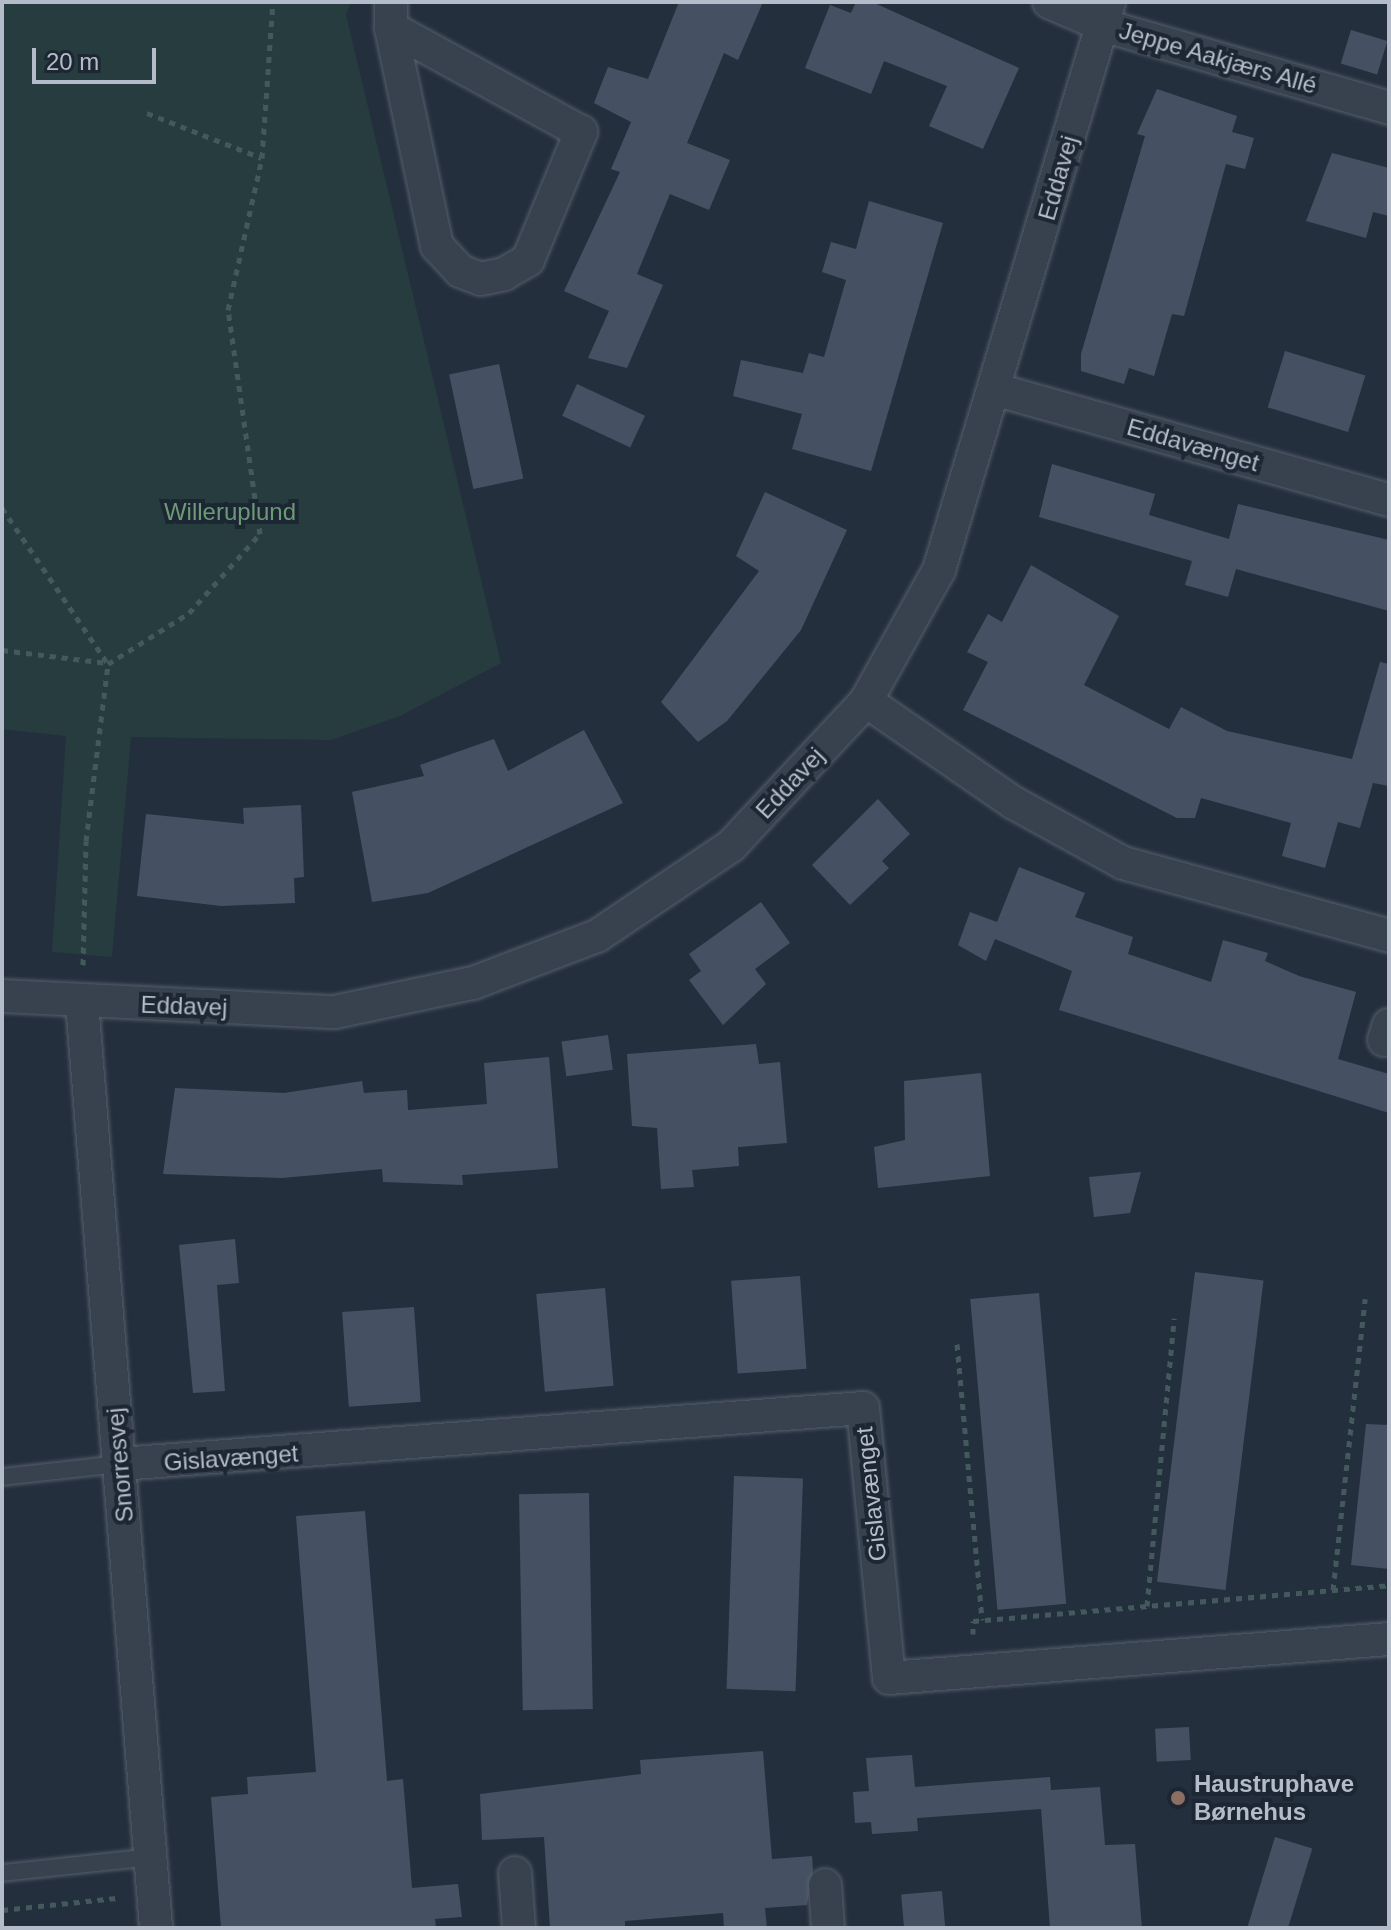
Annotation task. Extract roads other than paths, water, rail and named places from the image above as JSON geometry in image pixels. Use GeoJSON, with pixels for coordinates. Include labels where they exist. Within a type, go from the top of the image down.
{"type":"FeatureCollection","features":[{"type":"Feature","properties":{"kind":"street","name":"Jeppe Aakjærs Allé"},"geometry":{"type":"LineString","coordinates":[[1049,2],[1105,13],[1389,108]]}},
{"type":"Feature","properties":{"kind":"street","name":"Eddavej"},"geometry":{"type":"LineString","coordinates":[[2,996],[335,1012],[473,983],[597,936],[731,846],[866,701],[939,570],[997,390],[1105,13]]}},
{"type":"Feature","properties":{"kind":"street"},"geometry":{"type":"LineString","coordinates":[[391,15],[581,132],[528,260],[504,274],[481,279],[460,271],[437,246],[391,15]]}},
{"type":"Feature","properties":{"kind":"street","name":"Eddavænget"},"geometry":{"type":"LineString","coordinates":[[997,390],[1389,500]]}},
{"type":"Feature","properties":{"kind":"street"},"geometry":{"type":"LineString","coordinates":[[866,701],[1014,803],[1123,863],[1389,936]]}},
{"type":"Feature","properties":{"kind":"street","name":"Snorresvej"},"geometry":{"type":"LineString","coordinates":[[82,1002],[156,1928]]}},
{"type":"Feature","properties":{"kind":"street","name":"Gislavænget"},"geometry":{"type":"LineString","coordinates":[[120,1464],[863,1408],[889,1678],[1389,1639]]}},
{"type":"Feature","properties":{"kind":"street"},"geometry":{"type":"LineString","coordinates":[[515,1873],[519,1928]]}},
{"type":"Feature","properties":{"kind":"street"},"geometry":{"type":"LineString","coordinates":[[825,1885],[828,1928]]}},
{"type":"Feature","properties":{"kind":"lane"},"geometry":{"type":"LineString","coordinates":[[2,1477],[120,1464]]}},
{"type":"Feature","properties":{"kind":"lane"},"geometry":{"type":"LineString","coordinates":[[2,1873],[151,1857]]}},
{"type":"Feature","properties":{"kind":"place","name":"Haustruphave Børnehus"},"geometry":{"type":"Point","coordinates":[1178,1798]}},
{"type":"Feature","properties":{"kind":"park label","name":"Willeruplund"},"geometry":{"type":"Point","coordinates":[230,512]}}]}
